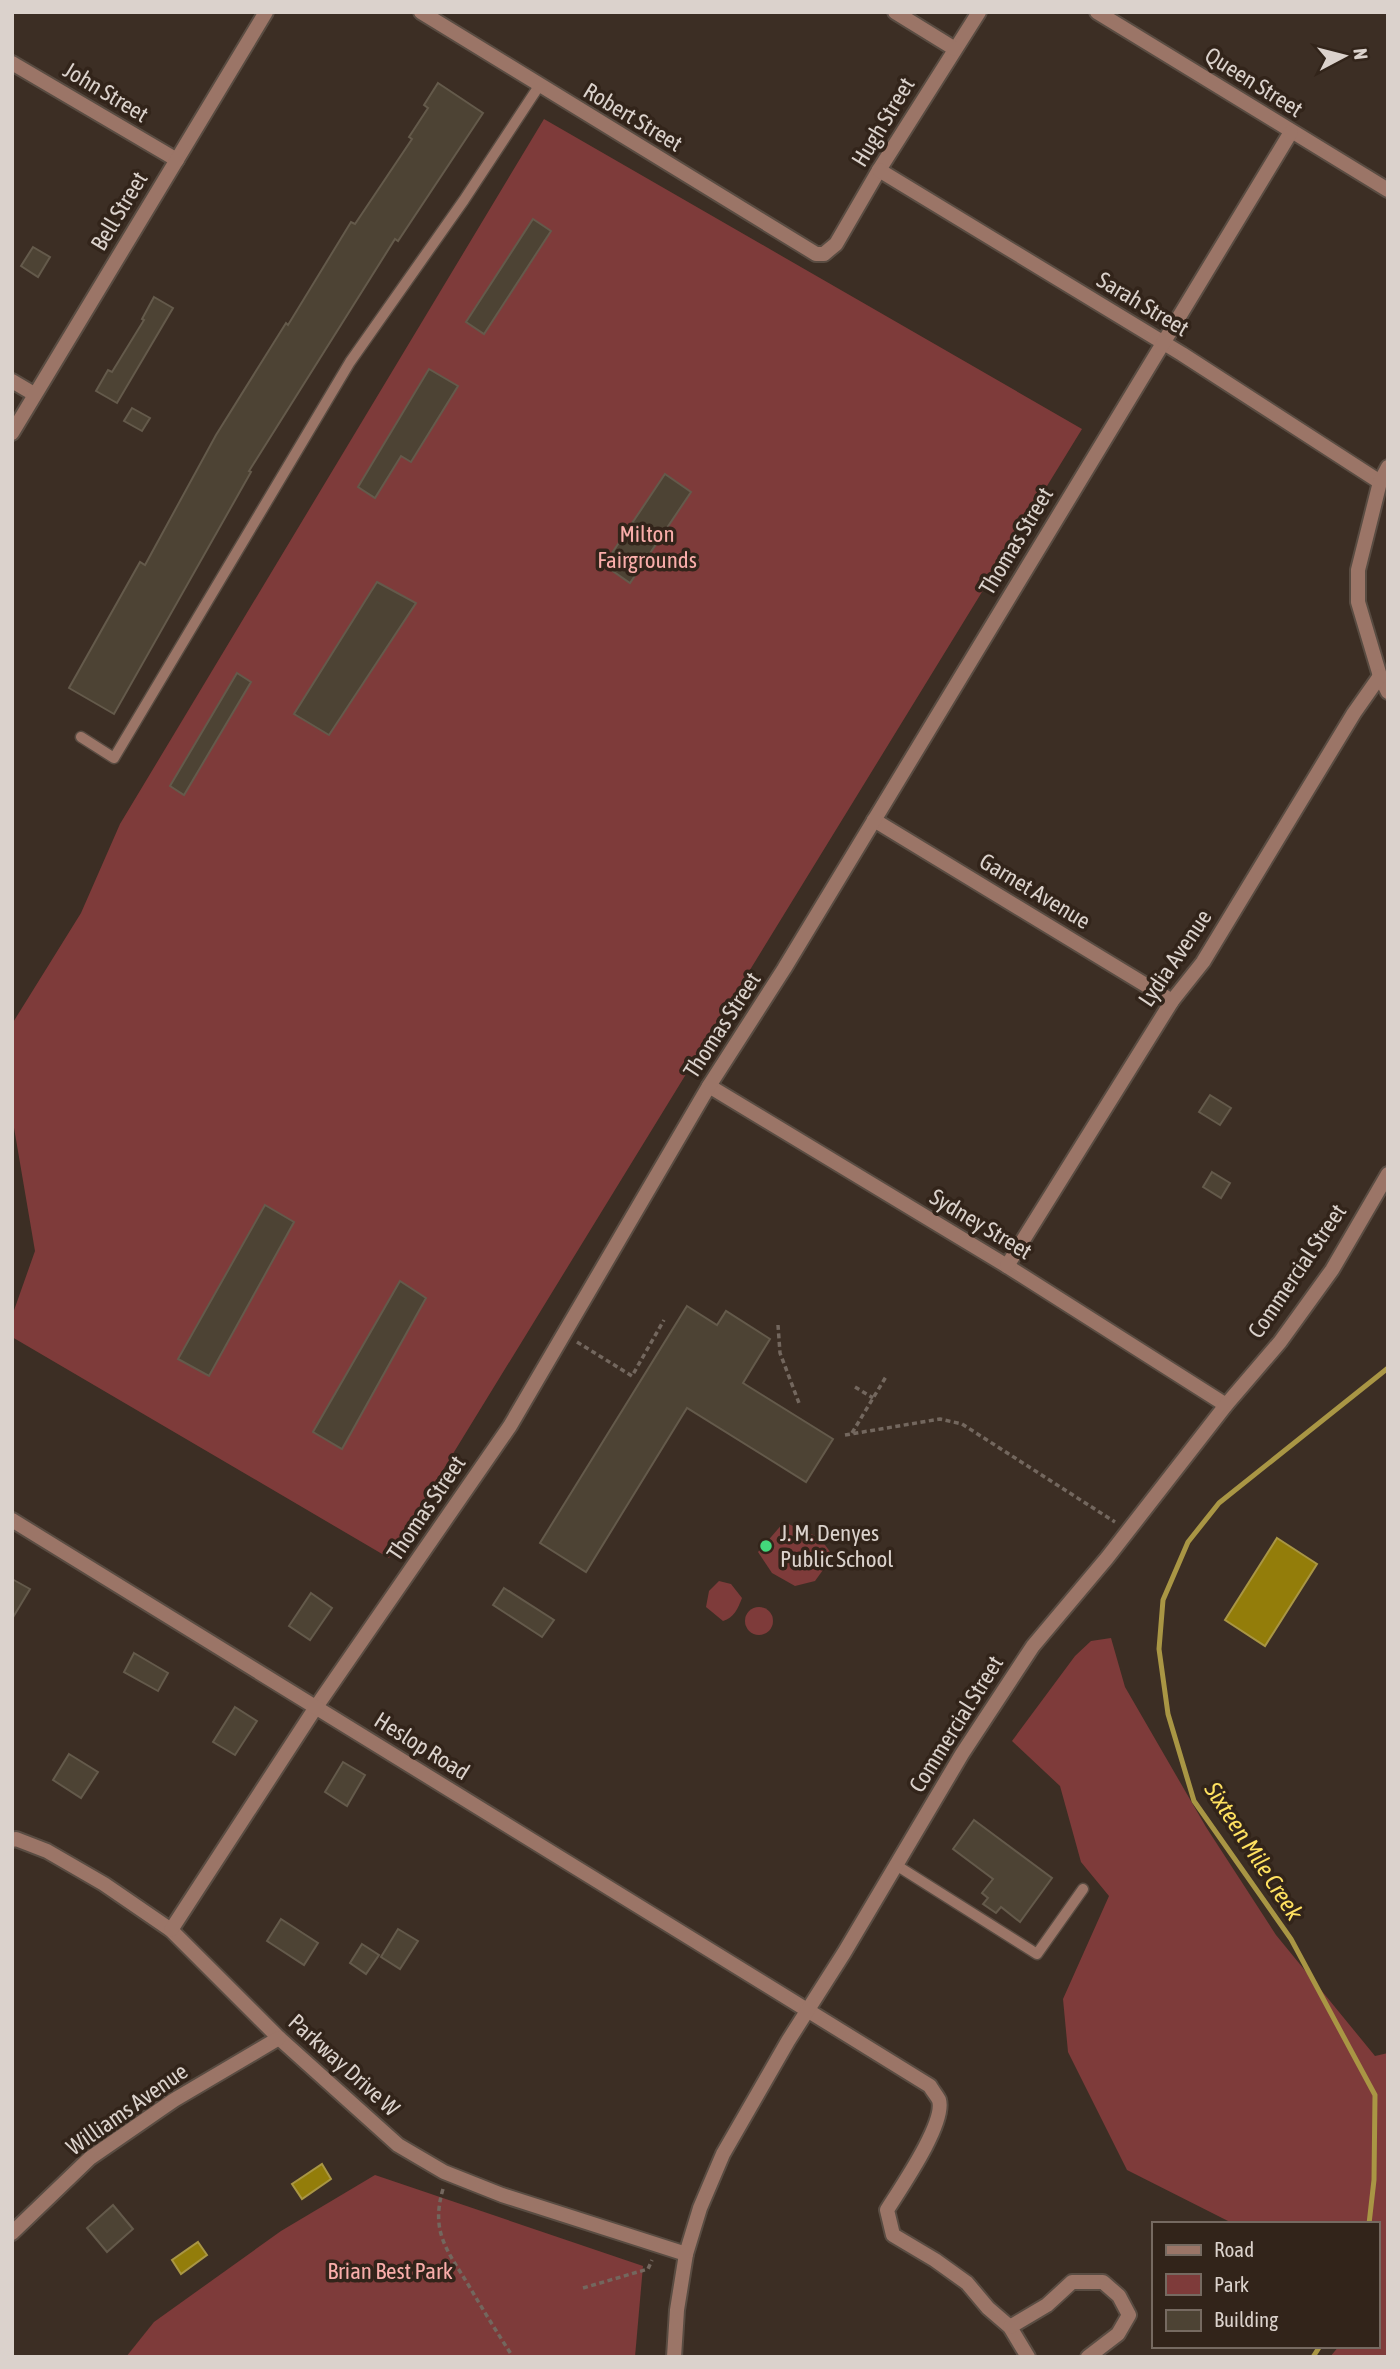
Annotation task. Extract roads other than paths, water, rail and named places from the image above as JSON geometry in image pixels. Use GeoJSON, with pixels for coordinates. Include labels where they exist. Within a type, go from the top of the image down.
{"type":"FeatureCollection","features":[{"type":"Feature","properties":{"kind":"street","name":"Bell Street"},"geometry":{"type":"LineString","coordinates":[[12,433],[266,12]]}},
{"type":"Feature","properties":{"kind":"street","name":"Robert Street"},"geometry":{"type":"LineString","coordinates":[[421,12],[816,254],[824,254]]}},
{"type":"Feature","properties":{"kind":"street"},"geometry":{"type":"LineString","coordinates":[[895,12],[955,49]]}},
{"type":"Feature","properties":{"kind":"street","name":"Hugh Street"},"geometry":{"type":"LineString","coordinates":[[824,254],[836,244],[879,170],[979,12]]}},
{"type":"Feature","properties":{"kind":"street","name":"Queen Street"},"geometry":{"type":"LineString","coordinates":[[1097,12],[1388,190]]}},
{"type":"Feature","properties":{"kind":"street","name":"John Street"},"geometry":{"type":"LineString","coordinates":[[12,63],[177,160]]}},
{"type":"Feature","properties":{"kind":"street","name":"Thomas Street"},"geometry":{"type":"LineString","coordinates":[[171,1930],[316,1707],[509,1426],[709,1086],[785,969],[1291,132]]}},
{"type":"Feature","properties":{"kind":"street","name":"Sarah Street"},"geometry":{"type":"LineString","coordinates":[[879,170],[1164,344],[1380,482]]}},
{"type":"Feature","properties":{"kind":"street"},"geometry":{"type":"LineString","coordinates":[[12,381],[34,394]]}},
{"type":"Feature","properties":{"kind":"street"},"geometry":{"type":"LineString","coordinates":[[1388,467],[1380,482],[1358,570],[1358,603],[1380,676],[1388,692]]}},
{"type":"Feature","properties":{"kind":"street","name":"Lydia Avenue"},"geometry":{"type":"LineString","coordinates":[[1007,1266],[1172,1001],[1203,962],[1354,713],[1380,676]]}},
{"type":"Feature","properties":{"kind":"street","name":"Garnet Avenue"},"geometry":{"type":"LineString","coordinates":[[874,820],[1172,1001]]}},
{"type":"Feature","properties":{"kind":"street","name":"Sydney Street"},"geometry":{"type":"LineString","coordinates":[[709,1086],[1007,1266],[1226,1405]]}},
{"type":"Feature","properties":{"kind":"street","name":"Commercial Street"},"geometry":{"type":"LineString","coordinates":[[674,2357],[677,2310],[686,2254],[700,2208],[723,2154],[961,1754],[1033,1646],[1129,1530],[1226,1405],[1280,1342],[1332,1270],[1388,1174]]}},
{"type":"Feature","properties":{"kind":"street","name":"Heslop Road"},"geometry":{"type":"LineString","coordinates":[[12,1520],[930,2086],[939,2101],[938,2121],[887,2210],[893,2235],[967,2283],[988,2308],[1010,2327],[1028,2357]]}},
{"type":"Feature","properties":{"kind":"street","name":"Parkway Drive W"},"geometry":{"type":"LineString","coordinates":[[12,1840],[16,1839],[47,1851],[104,1884],[171,1930],[279,2038],[398,2145],[450,2175],[502,2195],[686,2254]]}},
{"type":"Feature","properties":{"kind":"street","name":"Williams Avenue"},"geometry":{"type":"LineString","coordinates":[[12,2233],[90,2158],[174,2101],[279,2038]]}},
{"type":"Feature","properties":{"kind":"street"},"geometry":{"type":"LineString","coordinates":[[1010,2327],[1047,2305],[1072,2282],[1103,2282],[1119,2296],[1129,2315],[1118,2334],[1088,2357]]}},
{"type":"Feature","properties":{"kind":"lane"},"geometry":{"type":"LineString","coordinates":[[80,737],[114,758],[350,362],[464,200],[539,86]]}},
{"type":"Feature","properties":{"kind":"lane"},"geometry":{"type":"LineString","coordinates":[[896,1865],[1037,1954],[1083,1889]]}},
{"type":"Feature","properties":{"kind":"waterway","name":"Sixteen Mile Creek"},"geometry":{"type":"LineString","coordinates":[[1369,2222],[1374,2180],[1375,2095],[1291,1939],[1194,1801],[1168,1714],[1159,1649],[1163,1600],[1188,1542],[1219,1503],[1388,1368]]}},
{"type":"Feature","properties":{"kind":"waterway","name":"Sixteen Mile Creek"},"geometry":{"type":"LineString","coordinates":[[1313,2357],[1319,2348]]}},
{"type":"Feature","properties":{"kind":"place","name":"J. M. Denyes Public School"},"geometry":{"type":"Point","coordinates":[766,1546]}},
{"type":"Feature","properties":{"kind":"park label","name":"Milton Fairgrounds"},"geometry":{"type":"Point","coordinates":[647,547]}},
{"type":"Feature","properties":{"kind":"park label","name":"Brian Best Park"},"geometry":{"type":"Point","coordinates":[390,2271]}}]}
